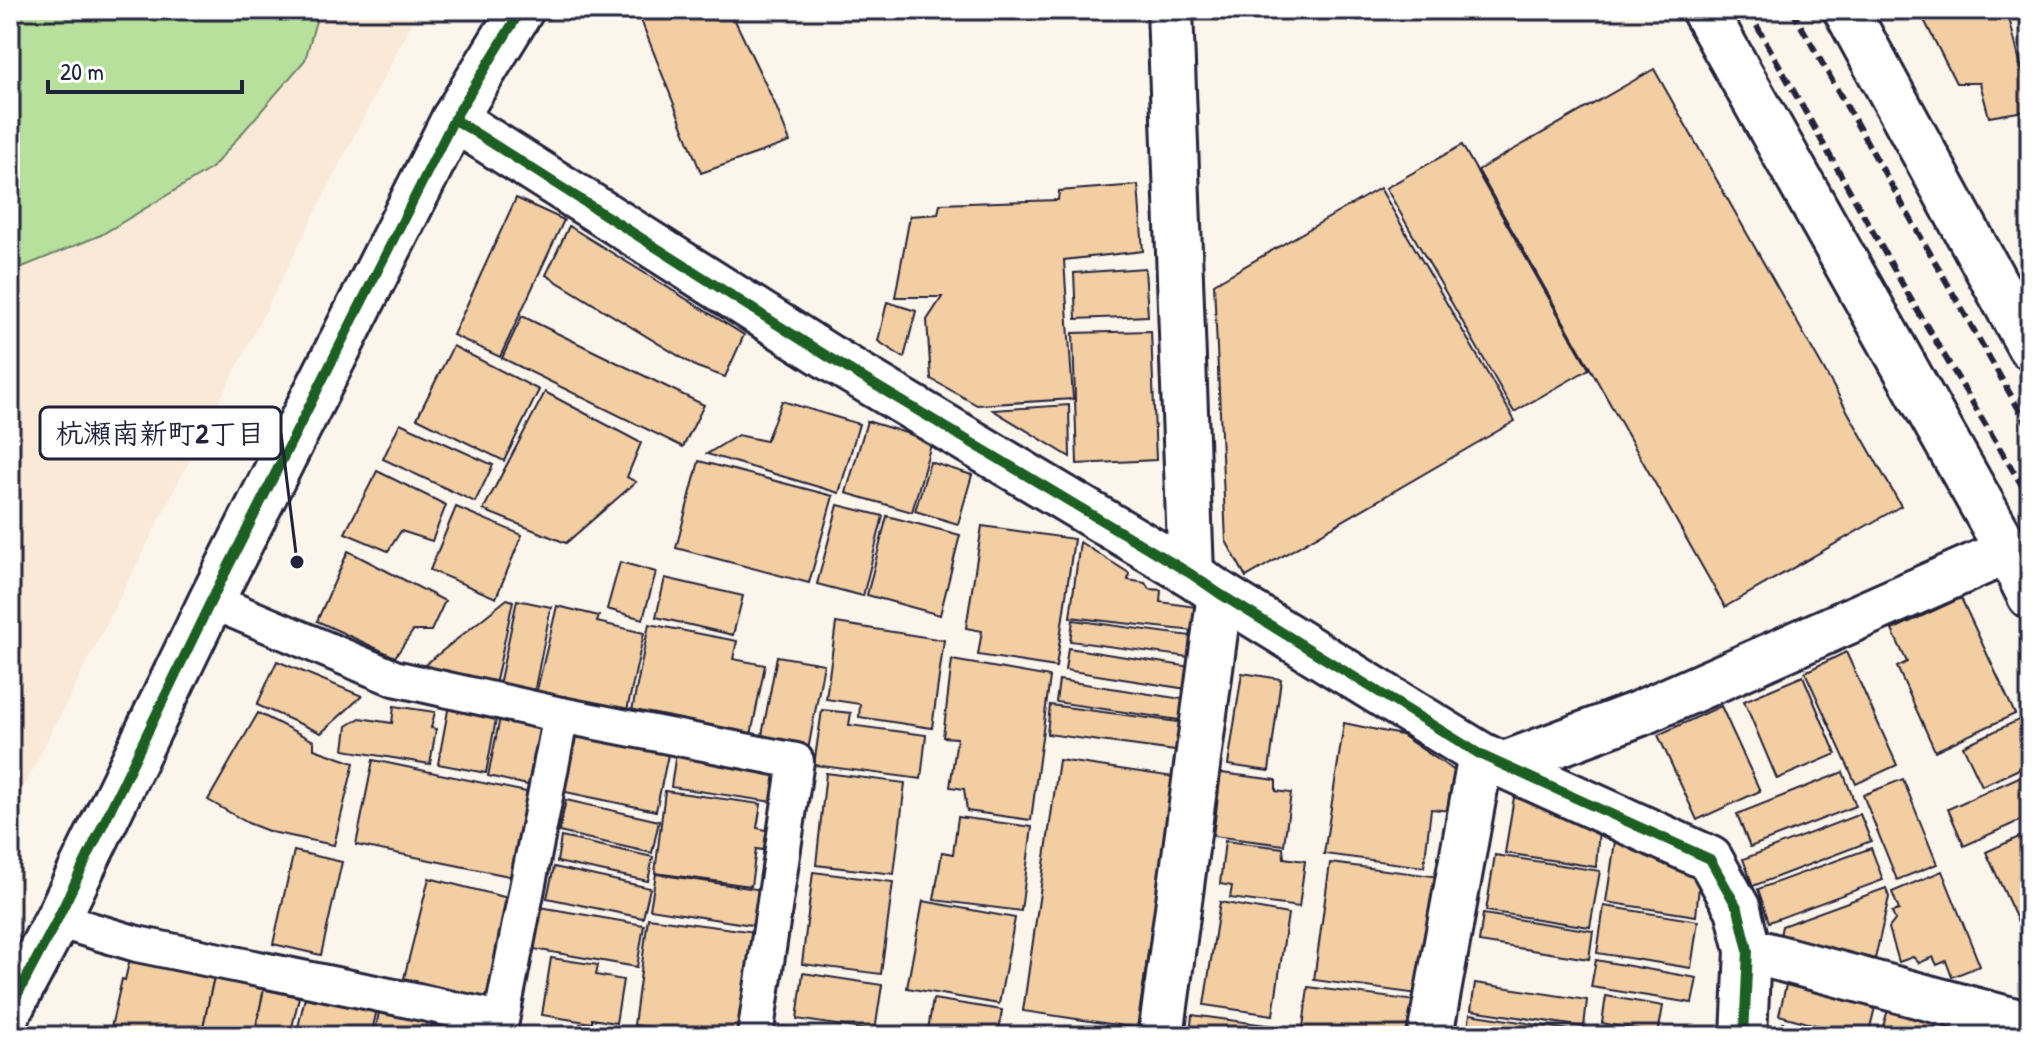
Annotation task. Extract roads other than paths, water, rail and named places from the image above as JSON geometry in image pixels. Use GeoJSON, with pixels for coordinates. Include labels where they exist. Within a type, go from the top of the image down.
{"type":"FeatureCollection","features":[{"type":"Feature","properties":{"kind":"street"},"geometry":{"type":"LineString","coordinates":[[10,1009],[454,119],[521,10]]}},
{"type":"Feature","properties":{"kind":"street"},"geometry":{"type":"LineString","coordinates":[[1161,1036],[1206,584],[1170,10]]}},
{"type":"Feature","properties":{"kind":"street"},"geometry":{"type":"LineString","coordinates":[[1704,10],[2008,551],[2030,596]]}},
{"type":"Feature","properties":{"kind":"street"},"geometry":{"type":"LineString","coordinates":[[1846,10],[2030,347]]}},
{"type":"Feature","properties":{"kind":"street"},"geometry":{"type":"LineString","coordinates":[[454,119],[830,358],[1492,760],[1710,859],[1738,909],[1748,950],[1744,1036]]}},
{"type":"Feature","properties":{"kind":"street"},"geometry":{"type":"LineString","coordinates":[[1492,760],[1638,714],[2008,551]]}},
{"type":"Feature","properties":{"kind":"street"},"geometry":{"type":"LineString","coordinates":[[1430,1036],[1492,760]]}},
{"type":"Feature","properties":{"kind":"street"},"geometry":{"type":"LineString","coordinates":[[1748,950],[2030,1025]]}},
{"type":"Feature","properties":{"kind":"lane"},"geometry":{"type":"LineString","coordinates":[[211,601],[394,678],[561,715],[796,761],[755,1036]]}},
{"type":"Feature","properties":{"kind":"lane"},"geometry":{"type":"LineString","coordinates":[[57,920],[137,944],[499,1028],[561,715]]}},
{"type":"Feature","properties":{"kind":"railway"},"geometry":{"type":"LineString","coordinates":[[1748,10],[1913,303],[2030,499]]}},
{"type":"Feature","properties":{"kind":"railway"},"geometry":{"type":"LineString","coordinates":[[1792,10],[2030,429]]}},
{"type":"Feature","properties":{"kind":"place","name":"杭瀬南新町2丁目"},"geometry":{"type":"Point","coordinates":[297,562]}}]}
